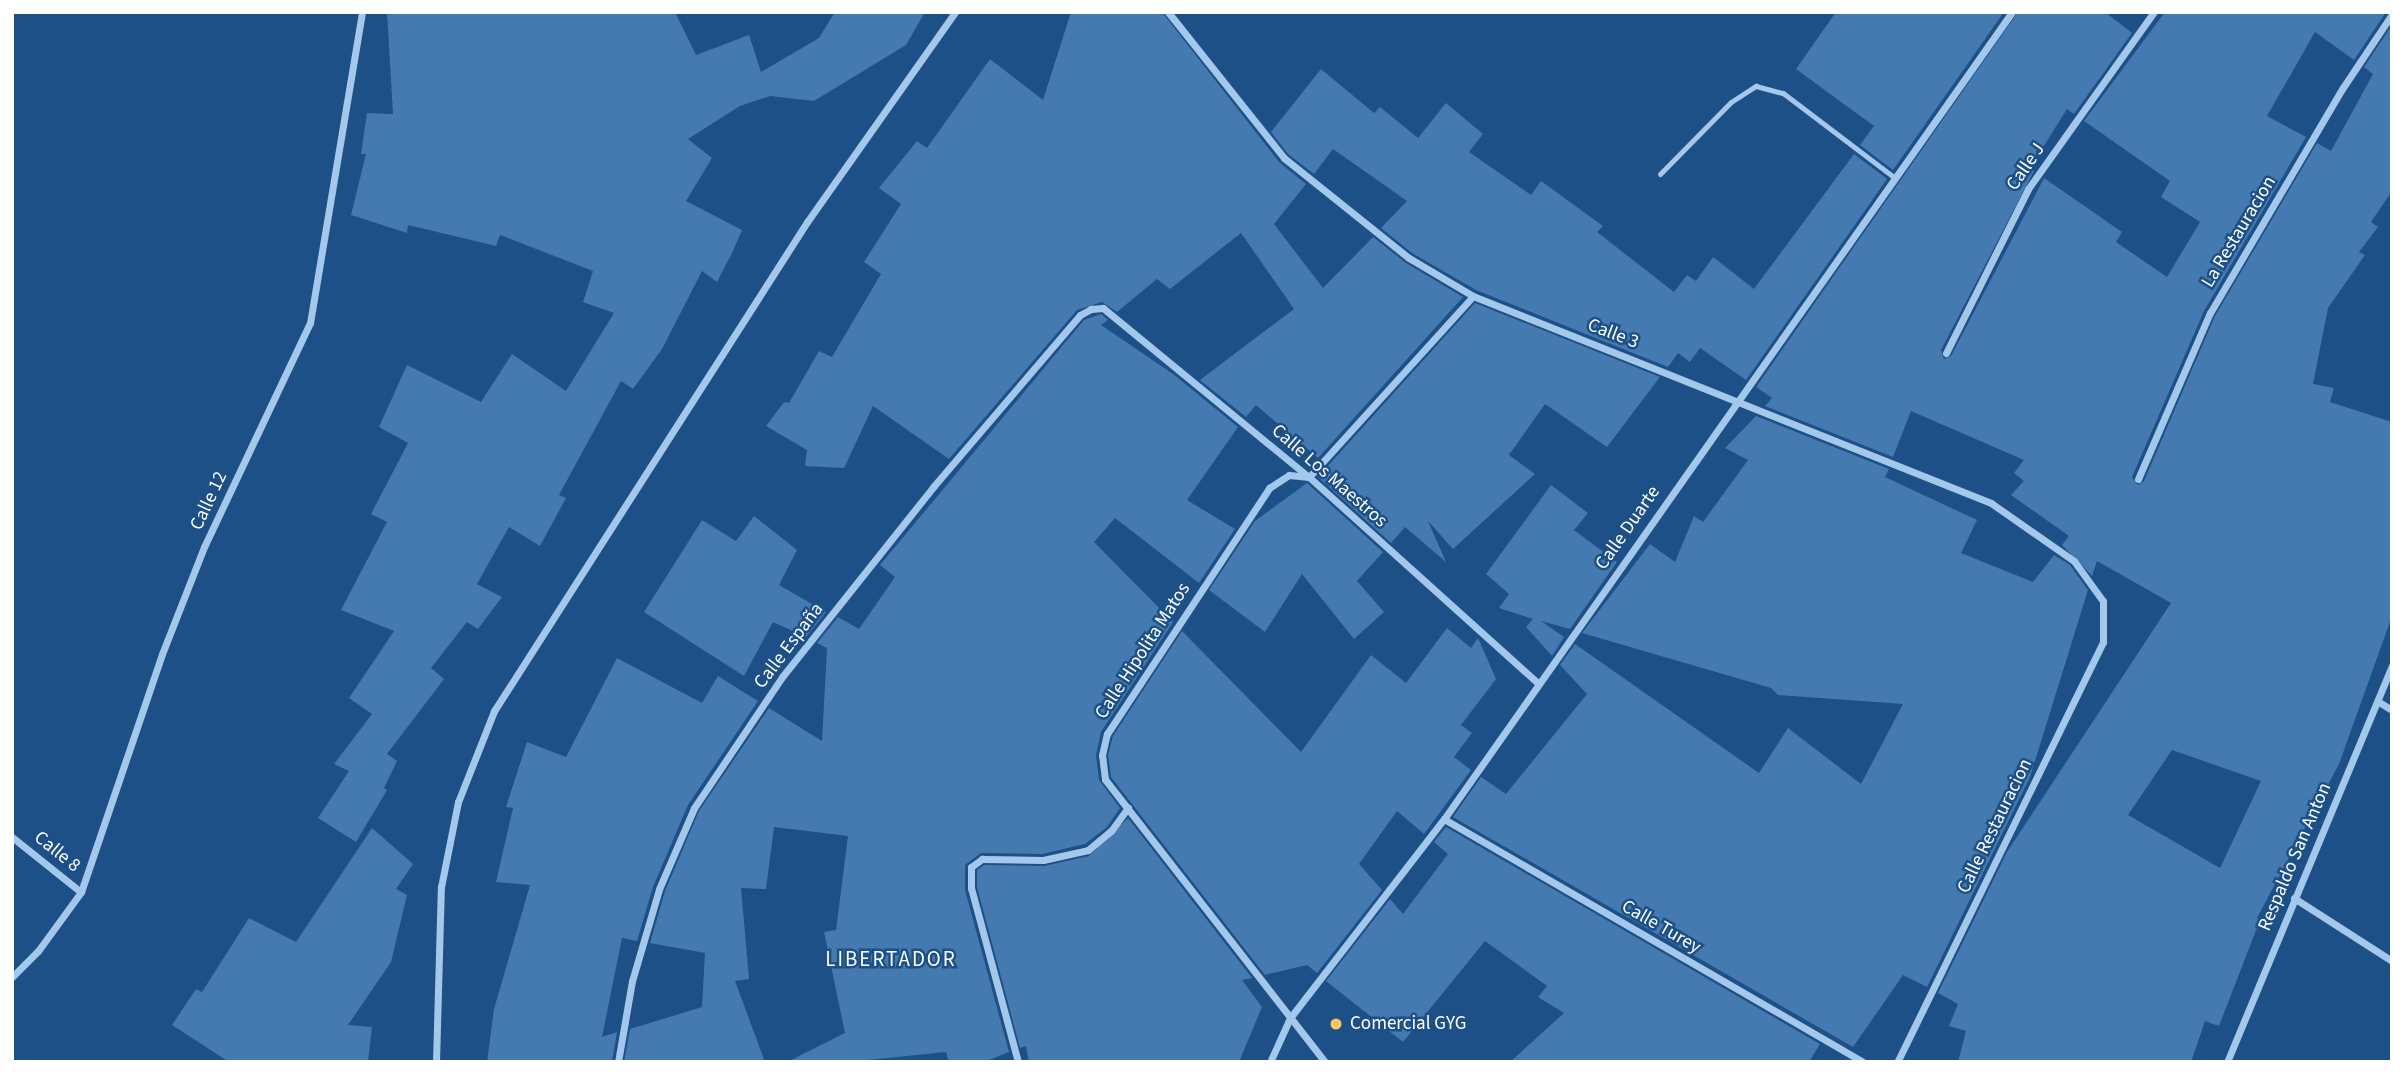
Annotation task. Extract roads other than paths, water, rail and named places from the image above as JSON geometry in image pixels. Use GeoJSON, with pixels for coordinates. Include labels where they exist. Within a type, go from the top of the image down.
{"type":"FeatureCollection","features":[{"type":"Feature","properties":{"kind":"street","name":"Calle 12"},"geometry":{"type":"LineString","coordinates":[[12,977],[38,951],[81,892],[162,654],[204,547],[310,323],[362,12]]}},
{"type":"Feature","properties":{"kind":"street"},"geometry":{"type":"LineString","coordinates":[[436,1062],[441,887],[458,802],[494,711],[807,222],[955,12]]}},
{"type":"Feature","properties":{"kind":"street","name":"Calle 3"},"geometry":{"type":"LineString","coordinates":[[1168,12],[1284,158],[1409,258],[1473,296],[1991,503],[2074,561],[2103,601]]}},
{"type":"Feature","properties":{"kind":"street","name":"Calle Duarte"},"geometry":{"type":"LineString","coordinates":[[1270,1062],[1290,1018],[1444,819],[2012,12]]}},
{"type":"Feature","properties":{"kind":"street","name":"Calle J"},"geometry":{"type":"LineString","coordinates":[[1946,352],[2028,189],[2154,12]]}},
{"type":"Feature","properties":{"kind":"street","name":"La Restauracion"},"geometry":{"type":"LineString","coordinates":[[2138,479],[2210,313],[2342,89],[2392,14]]}},
{"type":"Feature","properties":{"kind":"street"},"geometry":{"type":"LineString","coordinates":[[1309,477],[1473,296]]}},
{"type":"Feature","properties":{"kind":"street","name":"Calle Los Maestros"},"geometry":{"type":"LineString","coordinates":[[1091,309],[1103,308],[1309,477],[1538,683]]}},
{"type":"Feature","properties":{"kind":"street","name":"Calle España"},"geometry":{"type":"LineString","coordinates":[[618,1062],[632,981],[659,889],[694,808],[782,677],[1071,325],[1091,309]]}},
{"type":"Feature","properties":{"kind":"street","name":"Calle Hipolita Matos"},"geometry":{"type":"LineString","coordinates":[[1309,477],[1289,475],[1269,488],[1107,734],[1105,779],[1325,1062]]}},
{"type":"Feature","properties":{"kind":"street","name":"Calle Restauracion"},"geometry":{"type":"LineString","coordinates":[[1897,1062],[2103,642],[2103,601]]}},
{"type":"Feature","properties":{"kind":"street","name":"Respaldo San Anton"},"geometry":{"type":"LineString","coordinates":[[2227,1062],[2392,666]]}},
{"type":"Feature","properties":{"kind":"street"},"geometry":{"type":"LineString","coordinates":[[2379,702],[2392,710]]}},
{"type":"Feature","properties":{"kind":"street"},"geometry":{"type":"LineString","coordinates":[[1018,1062],[971,888],[971,867],[982,859],[1043,860],[1088,850],[1111,831],[1128,808]]}},
{"type":"Feature","properties":{"kind":"street","name":"Calle Turey"},"geometry":{"type":"LineString","coordinates":[[1444,819],[1863,1062]]}},
{"type":"Feature","properties":{"kind":"street","name":"Calle 8"},"geometry":{"type":"LineString","coordinates":[[12,837],[81,892]]}},
{"type":"Feature","properties":{"kind":"street"},"geometry":{"type":"LineString","coordinates":[[2294,898],[2392,961]]}},
{"type":"Feature","properties":{"kind":"lane"},"geometry":{"type":"LineString","coordinates":[[1660,174],[1731,102],[1756,86],[1783,93],[1895,178]]}},
{"type":"Feature","properties":{"kind":"place","name":"Comercial GYG"},"geometry":{"type":"Point","coordinates":[1336,1024]}},
{"type":"Feature","properties":{"kind":"district","name":"LIBERTADOR"},"geometry":{"type":"Point","coordinates":[891,959]}}]}
